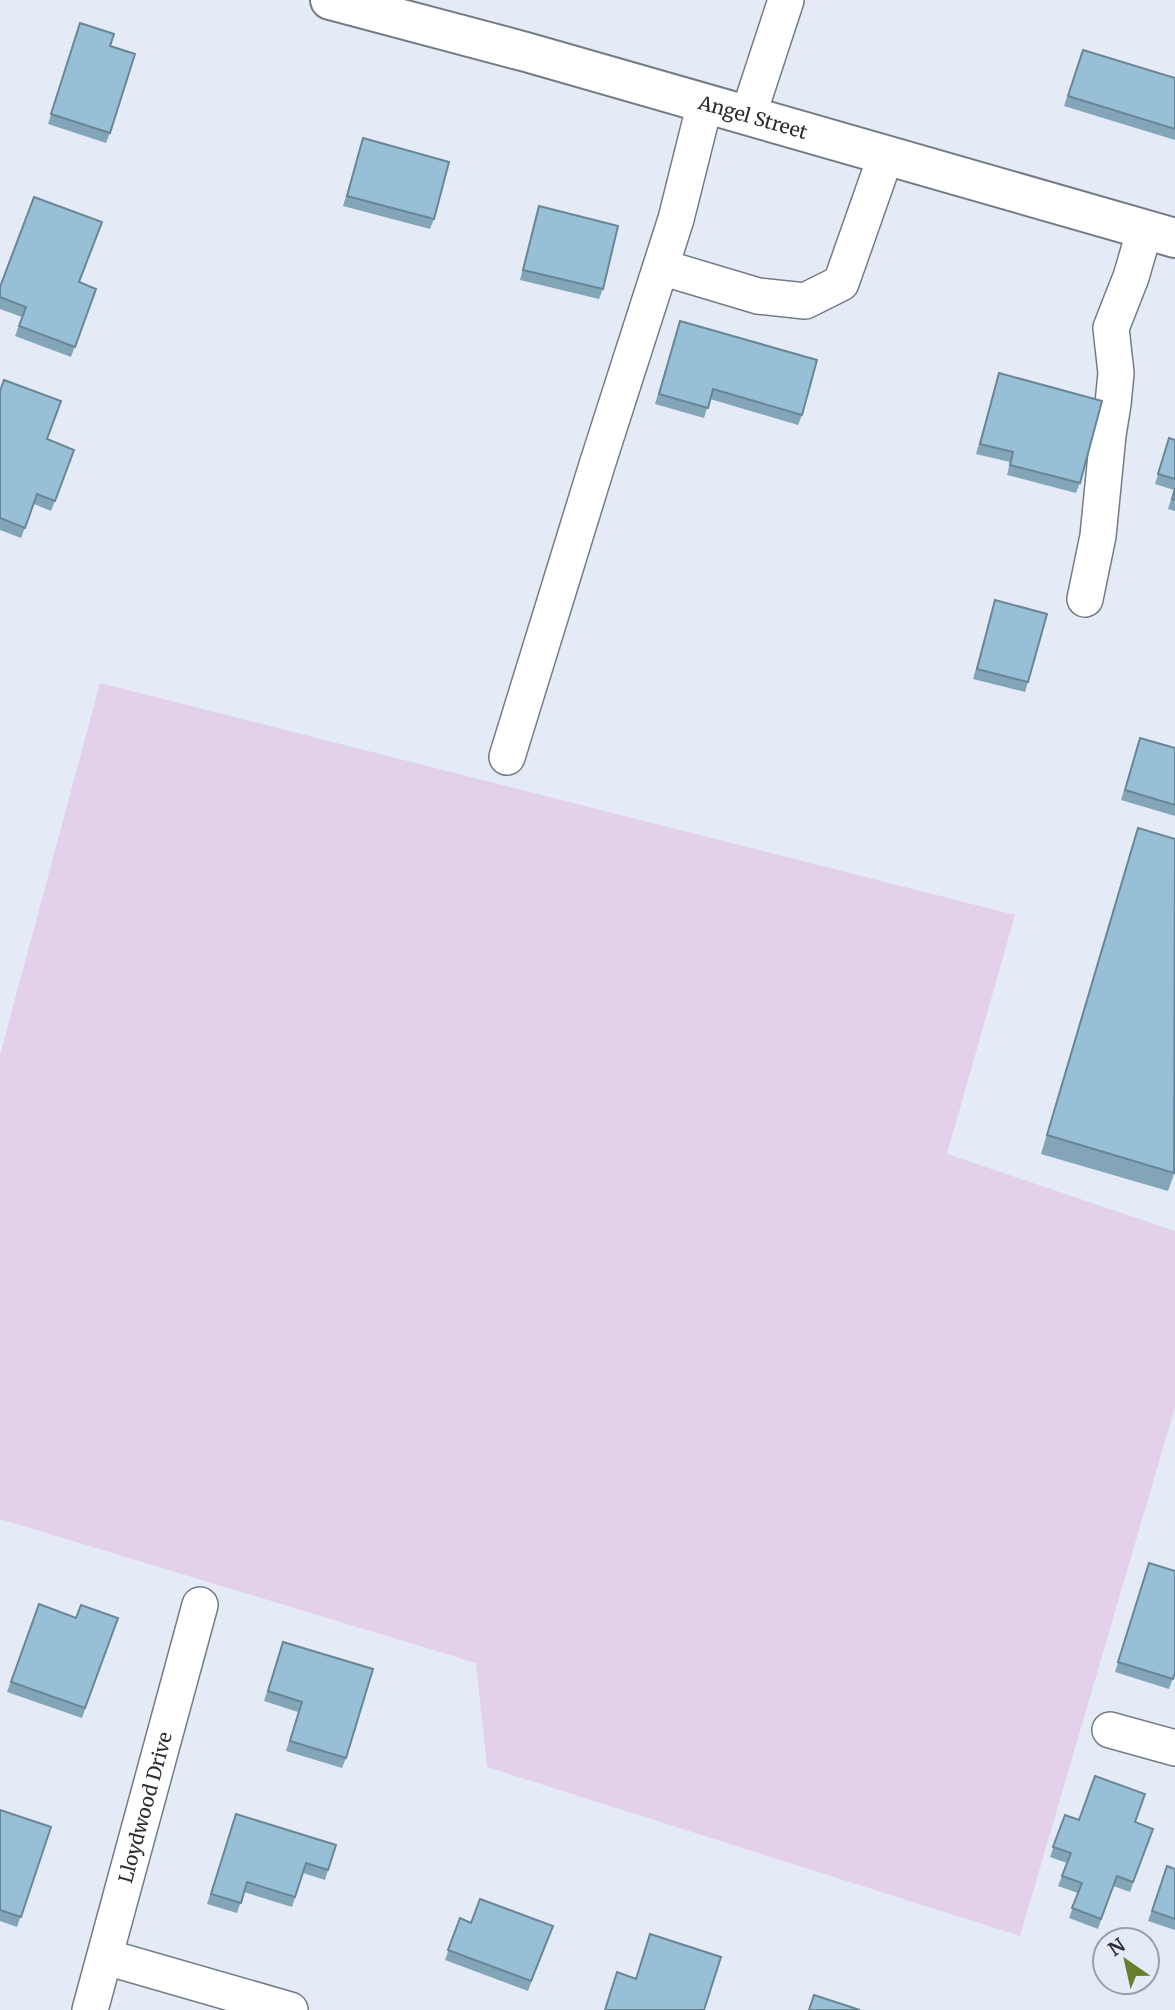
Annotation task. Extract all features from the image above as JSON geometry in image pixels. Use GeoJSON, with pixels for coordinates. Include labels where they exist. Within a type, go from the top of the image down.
{"type":"FeatureCollection","features":[{"type":"Feature","properties":{"kind":"main road","name":"Angel Street"},"geometry":{"type":"LineString","coordinates":[[330,0],[526,52],[1160,234]]}},
{"type":"Feature","properties":{"kind":"street"},"geometry":{"type":"LineString","coordinates":[[748,116],[786,0]]}},
{"type":"Feature","properties":{"kind":"street"},"geometry":{"type":"LineString","coordinates":[[507,758],[597,465],[677,219],[705,103]]}},
{"type":"Feature","properties":{"kind":"street"},"geometry":{"type":"LineString","coordinates":[[661,267],[758,296],[805,301],[841,283],[886,155]]}},
{"type":"Feature","properties":{"kind":"street"},"geometry":{"type":"LineString","coordinates":[[1085,599],[1098,536],[1115,383],[1115,347],[1111,328],[1131,277],[1160,234]]}},
{"type":"Feature","properties":{"kind":"street","name":"Lloydwood Drive"},"geometry":{"type":"LineString","coordinates":[[90,2010],[200,1605]]}},
{"type":"Feature","properties":{"kind":"street"},"geometry":{"type":"LineString","coordinates":[[1110,1730],[1175,1748]]}},
{"type":"Feature","properties":{"kind":"street"},"geometry":{"type":"LineString","coordinates":[[106,1957],[290,2010]]}},
{"type":"Feature","properties":{"kind":"shaded area"},"geometry":{"type":"Polygon","coordinates":[[[100,683],[1015,915],[947,1154],[1175,1231],[1175,1407],[1020,1936],[487,1767],[476,1663],[0,1519],[0,1055],[100,683]]]}},
{"type":"Feature","properties":{"kind":"building"},"geometry":{"type":"Polygon","coordinates":[[[80,23],[114,34],[110,46],[135,54],[110,133],[51,114],[80,23]]]}},
{"type":"Feature","properties":{"kind":"building"},"geometry":{"type":"Polygon","coordinates":[[[1083,50],[1175,78],[1175,129],[1068,96],[1083,50]]]}},
{"type":"Feature","properties":{"kind":"building"},"geometry":{"type":"Polygon","coordinates":[[[363,138],[449,162],[434,219],[347,196],[363,138]]]}},
{"type":"Feature","properties":{"kind":"building"},"geometry":{"type":"Polygon","coordinates":[[[34,197],[102,222],[79,282],[96,289],[75,347],[19,326],[26,307],[0,297],[0,287],[34,197]]]}},
{"type":"Feature","properties":{"kind":"building"},"geometry":{"type":"Polygon","coordinates":[[[539,206],[618,226],[603,289],[523,270],[539,206]]]}},
{"type":"Feature","properties":{"kind":"building"},"geometry":{"type":"Polygon","coordinates":[[[680,321],[817,360],[802,415],[713,389],[708,408],[659,394],[680,321]]]}},
{"type":"Feature","properties":{"kind":"building"},"geometry":{"type":"Polygon","coordinates":[[[999,373],[1102,401],[1080,483],[1010,465],[1013,452],[980,444],[999,373]]]}},
{"type":"Feature","properties":{"kind":"building"},"geometry":{"type":"Polygon","coordinates":[[[4,380],[61,401],[47,439],[74,450],[55,501],[37,494],[25,528],[0,518],[0,391],[4,380]]]}},
{"type":"Feature","properties":{"kind":"building"},"geometry":{"type":"Polygon","coordinates":[[[1169,438],[1175,440],[1175,479],[1158,474],[1169,438]]]}},
{"type":"Feature","properties":{"kind":"building"},"geometry":{"type":"Polygon","coordinates":[[[995,600],[1047,614],[1028,682],[977,669],[995,600]]]}},
{"type":"Feature","properties":{"kind":"building"},"geometry":{"type":"Polygon","coordinates":[[[1140,738],[1175,748],[1175,805],[1125,790],[1140,738]]]}},
{"type":"Feature","properties":{"kind":"building"},"geometry":{"type":"Polygon","coordinates":[[[1138,828],[1175,839],[1174,1173],[1047,1135],[1138,828]]]}},
{"type":"Feature","properties":{"kind":"building"},"geometry":{"type":"Polygon","coordinates":[[[1149,1563],[1175,1571],[1173,1679],[1118,1662],[1149,1563]]]}},
{"type":"Feature","properties":{"kind":"building"},"geometry":{"type":"Polygon","coordinates":[[[39,1604],[76,1618],[81,1605],[118,1618],[85,1708],[11,1682],[39,1604]]]}},
{"type":"Feature","properties":{"kind":"building"},"geometry":{"type":"Polygon","coordinates":[[[283,1642],[373,1669],[346,1758],[290,1741],[302,1702],[268,1691],[283,1642]]]}},
{"type":"Feature","properties":{"kind":"building"},"geometry":{"type":"Polygon","coordinates":[[[1095,1776],[1145,1794],[1135,1822],[1153,1829],[1133,1882],[1117,1876],[1101,1919],[1072,1908],[1082,1883],[1062,1876],[1071,1853],[1053,1847],[1065,1815],[1079,1820],[1095,1776]]]}},
{"type":"Feature","properties":{"kind":"building"},"geometry":{"type":"Polygon","coordinates":[[[0,1810],[51,1827],[21,1917],[0,1910],[0,1810]]]}},
{"type":"Feature","properties":{"kind":"building"},"geometry":{"type":"Polygon","coordinates":[[[236,1814],[336,1845],[328,1870],[306,1863],[295,1897],[247,1882],[241,1903],[211,1894],[236,1814]]]}},
{"type":"Feature","properties":{"kind":"building"},"geometry":{"type":"Polygon","coordinates":[[[1167,1866],[1175,1869],[1175,1919],[1152,1911],[1167,1866]]]}},
{"type":"Feature","properties":{"kind":"building"},"geometry":{"type":"Polygon","coordinates":[[[480,1899],[553,1926],[531,1981],[448,1950],[460,1918],[471,1923],[480,1899]]]}},
{"type":"Feature","properties":{"kind":"building"},"geometry":{"type":"Polygon","coordinates":[[[650,1934],[721,1957],[704,2010],[605,2010],[617,1972],[636,1979],[650,1934]]]}},
{"type":"Feature","properties":{"kind":"building"},"geometry":{"type":"Polygon","coordinates":[[[814,1995],[860,2010],[809,2010],[814,1995]]]}}]}
